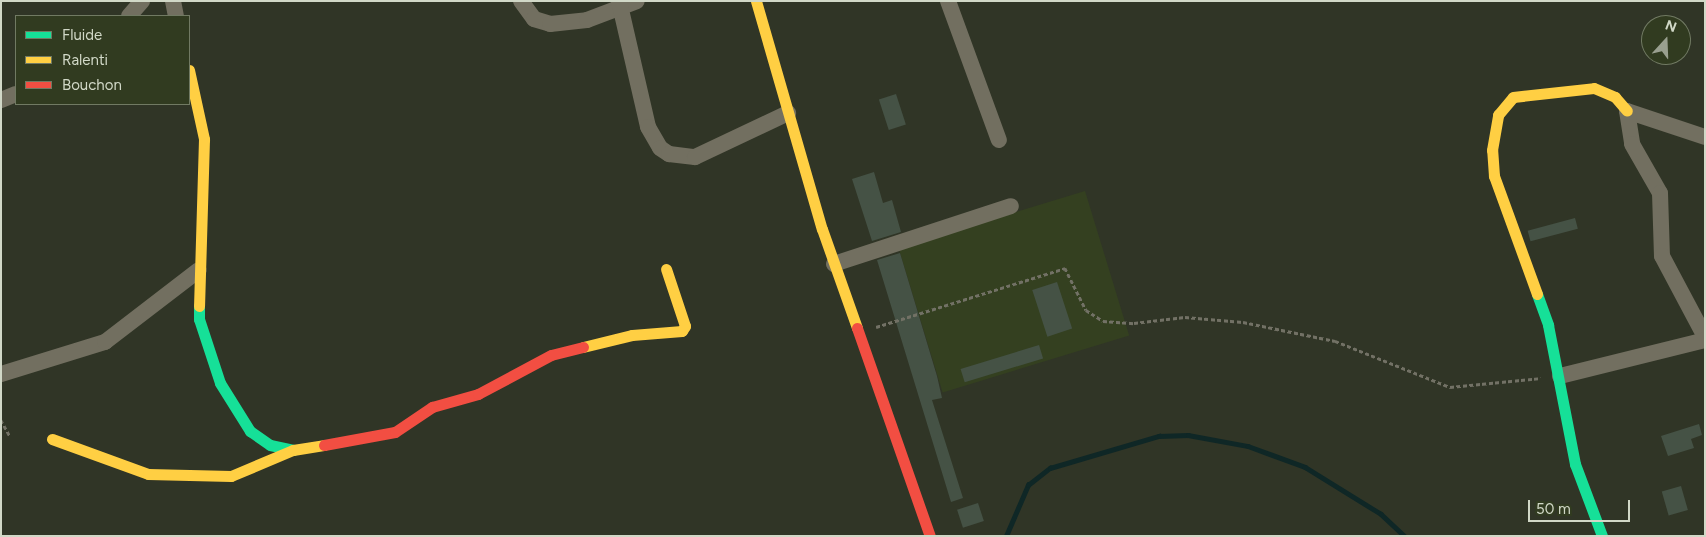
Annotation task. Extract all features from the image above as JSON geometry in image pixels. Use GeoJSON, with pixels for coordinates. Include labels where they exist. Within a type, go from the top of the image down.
{"type":"FeatureCollection","features":[{"type":"Feature","properties":{"kind":"street"},"geometry":{"type":"LineString","coordinates":[[130,15],[142,1]]}},
{"type":"Feature","properties":{"kind":"street"},"geometry":{"type":"LineString","coordinates":[[174,1],[176,15]]}},
{"type":"Feature","properties":{"kind":"street"},"geometry":{"type":"LineString","coordinates":[[521,1],[534,19],[550,24],[637,1]]}},
{"type":"Feature","properties":{"kind":"street"},"geometry":{"type":"LineString","coordinates":[[756,1],[834,264],[930,536]]}},
{"type":"Feature","properties":{"kind":"street"},"geometry":{"type":"LineString","coordinates":[[948,1],[999,140]]}},
{"type":"Feature","properties":{"kind":"street"},"geometry":{"type":"LineString","coordinates":[[620,6],[648,126],[660,148],[669,154],[695,157],[788,113]]}},
{"type":"Feature","properties":{"kind":"street"},"geometry":{"type":"LineString","coordinates":[[1602,536],[1575,464],[1560,376],[1529,264],[1494,176],[1494,127],[1513,98],[1562,87],[1606,92],[1628,111],[1705,137]]}},
{"type":"Feature","properties":{"kind":"street"},"geometry":{"type":"LineString","coordinates":[[190,91],[204,139],[204,245],[199,270],[199,319],[220,383],[250,431],[270,444],[292,450]]}},
{"type":"Feature","properties":{"kind":"street"},"geometry":{"type":"LineString","coordinates":[[1,100],[15,94]]}},
{"type":"Feature","properties":{"kind":"street"},"geometry":{"type":"LineString","coordinates":[[1560,376],[1705,338],[1662,256],[1660,193],[1632,144],[1628,111]]}},
{"type":"Feature","properties":{"kind":"street"},"geometry":{"type":"LineString","coordinates":[[834,264],[1011,206]]}},
{"type":"Feature","properties":{"kind":"street"},"geometry":{"type":"LineString","coordinates":[[52,439],[161,476],[242,474],[292,450],[395,432],[432,407],[478,394],[551,355],[632,335],[682,331],[685,326],[666,269]]}},
{"type":"Feature","properties":{"kind":"street"},"geometry":{"type":"LineString","coordinates":[[1,374],[105,342],[199,270]]}},
{"type":"Feature","properties":{"kind":"path"},"geometry":{"type":"LineString","coordinates":[[858,333],[1065,268],[1086,310],[1103,321],[1134,323],[1185,317],[1243,322],[1335,341],[1450,387],[1560,376]]}},
{"type":"Feature","properties":{"kind":"path"},"geometry":{"type":"LineString","coordinates":[[1,420],[10,436]]}},
{"type":"Feature","properties":{"kind":"shaded area"},"geometry":{"type":"Polygon","coordinates":[[[1085,191],[1129,335],[943,392],[899,248],[1085,191]]]}},
{"type":"Feature","properties":{"kind":"building"},"geometry":{"type":"Polygon","coordinates":[[[896,94],[906,124],[889,130],[879,100],[896,94]]]}},
{"type":"Feature","properties":{"kind":"building"},"geometry":{"type":"Polygon","coordinates":[[[874,172],[883,203],[892,200],[901,232],[872,241],[852,179],[874,172]]]}},
{"type":"Feature","properties":{"kind":"building"},"geometry":{"type":"Polygon","coordinates":[[[1575,218],[1578,229],[1531,241],[1528,231],[1575,218]]]}},
{"type":"Feature","properties":{"kind":"building"},"geometry":{"type":"Polygon","coordinates":[[[900,253],[942,398],[932,400],[963,498],[951,502],[877,260],[900,253]]]}},
{"type":"Feature","properties":{"kind":"building"},"geometry":{"type":"Polygon","coordinates":[[[1057,282],[1072,329],[1047,337],[1032,290],[1057,282]]]}},
{"type":"Feature","properties":{"kind":"building"},"geometry":{"type":"Polygon","coordinates":[[[1039,345],[1043,358],[965,382],[961,369],[1039,345]]]}},
{"type":"Feature","properties":{"kind":"building"},"geometry":{"type":"Polygon","coordinates":[[[1699,424],[1702,435],[1691,439],[1694,448],[1668,456],[1661,436],[1699,424]]]}},
{"type":"Feature","properties":{"kind":"building"},"geometry":{"type":"Polygon","coordinates":[[[1681,486],[1688,510],[1669,516],[1662,492],[1681,486]]]}},
{"type":"Feature","properties":{"kind":"building"},"geometry":{"type":"Polygon","coordinates":[[[978,503],[984,521],[963,528],[957,510],[978,503]]]}},
{"type":"Feature","properties":{"kind":"waterway"},"geometry":{"type":"LineString","coordinates":[[1006,536],[1028,485],[1050,468],[1159,436],[1188,435],[1248,446],[1305,467],[1381,514],[1405,536]]}},
{"type":"Feature","properties":{"kind":"traffic: fast"},"geometry":{"type":"LineString","coordinates":[[1537,294],[1548,325],[1575,464],[1602,536]]}},
{"type":"Feature","properties":{"kind":"traffic: fast"},"geometry":{"type":"LineString","coordinates":[[199,306],[199,319],[220,383],[250,431],[270,445],[293,450]]}},
{"type":"Feature","properties":{"kind":"traffic: slow"},"geometry":{"type":"LineString","coordinates":[[756,1],[822,229],[857,328]]}},
{"type":"Feature","properties":{"kind":"traffic: slow"},"geometry":{"type":"LineString","coordinates":[[190,75],[204,139],[199,306]]}},
{"type":"Feature","properties":{"kind":"traffic: slow"},"geometry":{"type":"LineString","coordinates":[[1537,294],[1494,176],[1492,150],[1498,115],[1513,97],[1594,88],[1615,97],[1627,111]]}},
{"type":"Feature","properties":{"kind":"traffic: slow"},"geometry":{"type":"LineString","coordinates":[[583,347],[632,335],[682,331],[685,326],[666,269]]}},
{"type":"Feature","properties":{"kind":"traffic: slow"},"geometry":{"type":"LineString","coordinates":[[52,439],[148,474],[231,476],[293,450],[324,445]]}},
{"type":"Feature","properties":{"kind":"traffic: jam"},"geometry":{"type":"LineString","coordinates":[[857,328],[930,536]]}},
{"type":"Feature","properties":{"kind":"traffic: jam"},"geometry":{"type":"LineString","coordinates":[[324,445],[395,432],[432,407],[478,394],[551,355],[583,347]]}}]}
